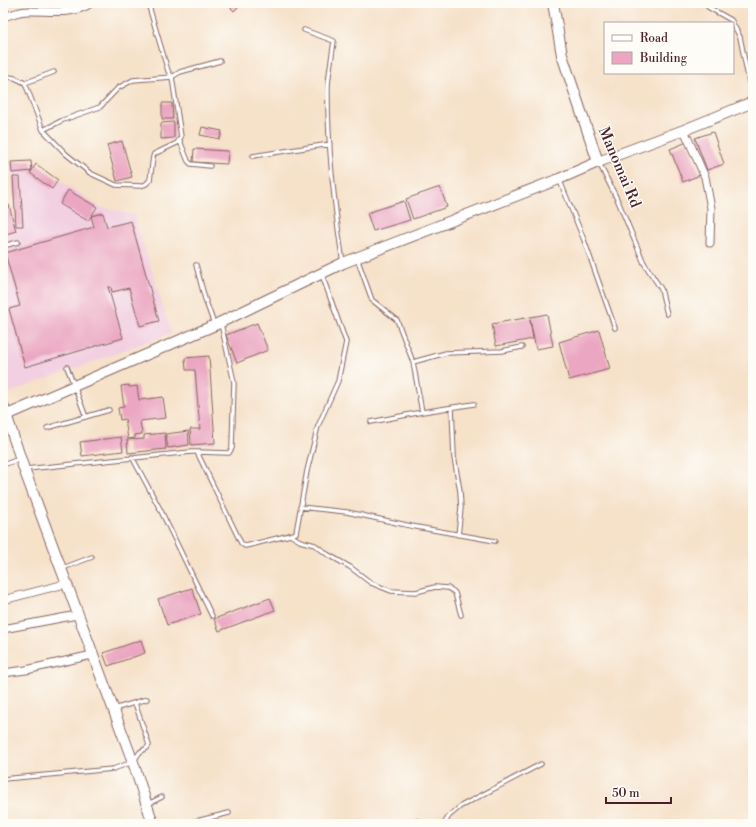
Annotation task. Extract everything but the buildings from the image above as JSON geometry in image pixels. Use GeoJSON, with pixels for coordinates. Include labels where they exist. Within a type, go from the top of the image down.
{"type":"FeatureCollection","features":[{"type":"Feature","properties":{"kind":"street"},"geometry":{"type":"LineString","coordinates":[[3,17],[25,11],[68,11],[86,7],[91,3]]}},
{"type":"Feature","properties":{"kind":"street","name":"Manomai Rd"},"geometry":{"type":"LineString","coordinates":[[553,3],[562,56],[598,162]]}},
{"type":"Feature","properties":{"kind":"street"},"geometry":{"type":"LineString","coordinates":[[5,417],[218,323],[357,258],[753,102]]}},
{"type":"Feature","properties":{"kind":"street"},"geometry":{"type":"LineString","coordinates":[[684,130],[705,177],[711,208],[710,242]]}},
{"type":"Feature","properties":{"kind":"street"},"geometry":{"type":"LineString","coordinates":[[3,405],[5,417],[20,459],[77,616],[133,762],[153,824]]}},
{"type":"Feature","properties":{"kind":"street"},"geometry":{"type":"LineString","coordinates":[[3,600],[66,584]]}},
{"type":"Feature","properties":{"kind":"street"},"geometry":{"type":"LineString","coordinates":[[3,629],[77,616]]}},
{"type":"Feature","properties":{"kind":"street"},"geometry":{"type":"LineString","coordinates":[[3,673],[26,670],[92,655]]}},
{"type":"Feature","properties":{"kind":"lane"},"geometry":{"type":"LineString","coordinates":[[148,3],[168,71],[172,77],[182,137],[180,141],[188,161],[191,164],[210,166]]}},
{"type":"Feature","properties":{"kind":"lane"},"geometry":{"type":"LineString","coordinates":[[708,7],[732,22]]}},
{"type":"Feature","properties":{"kind":"lane"},"geometry":{"type":"LineString","coordinates":[[734,26],[740,37],[753,102]]}},
{"type":"Feature","properties":{"kind":"lane"},"geometry":{"type":"LineString","coordinates":[[304,30],[334,41],[328,85],[330,144],[334,209],[343,264]]}},
{"type":"Feature","properties":{"kind":"lane"},"geometry":{"type":"LineString","coordinates":[[43,130],[63,120],[100,107],[118,88],[133,80],[172,77],[180,72],[220,61]]}},
{"type":"Feature","properties":{"kind":"lane"},"geometry":{"type":"LineString","coordinates":[[25,83],[54,72]]}},
{"type":"Feature","properties":{"kind":"lane"},"geometry":{"type":"LineString","coordinates":[[3,76],[15,78],[25,83],[43,130],[66,154],[90,173],[116,184],[141,186],[146,184],[150,180],[154,154],[180,141]]}},
{"type":"Feature","properties":{"kind":"lane"},"geometry":{"type":"LineString","coordinates":[[253,156],[330,144]]}},
{"type":"Feature","properties":{"kind":"lane","name":"Manomai Rd"},"geometry":{"type":"LineString","coordinates":[[598,162],[618,201],[644,263],[661,289],[667,314]]}},
{"type":"Feature","properties":{"kind":"lane"},"geometry":{"type":"LineString","coordinates":[[559,179],[584,240],[615,328]]}},
{"type":"Feature","properties":{"kind":"lane"},"geometry":{"type":"LineString","coordinates":[[3,246],[18,242]]}},
{"type":"Feature","properties":{"kind":"lane"},"geometry":{"type":"LineString","coordinates":[[357,258],[372,300],[397,320],[413,362],[422,412]]}},
{"type":"Feature","properties":{"kind":"lane"},"geometry":{"type":"LineString","coordinates":[[24,469],[191,452],[229,453],[232,448],[234,382],[218,323],[205,299],[196,265]]}},
{"type":"Feature","properties":{"kind":"lane"},"geometry":{"type":"LineString","coordinates":[[197,452],[241,543],[245,546],[250,545],[290,535],[296,532],[306,471],[318,426],[338,381],[346,342],[322,274]]}},
{"type":"Feature","properties":{"kind":"lane"},"geometry":{"type":"LineString","coordinates":[[413,362],[446,353],[502,351],[522,346]]}},
{"type":"Feature","properties":{"kind":"lane"},"geometry":{"type":"LineString","coordinates":[[67,367],[86,417]]}},
{"type":"Feature","properties":{"kind":"lane"},"geometry":{"type":"LineString","coordinates":[[371,422],[474,404]]}},
{"type":"Feature","properties":{"kind":"lane"},"geometry":{"type":"LineString","coordinates":[[452,408],[454,457],[461,508],[458,535]]}},
{"type":"Feature","properties":{"kind":"lane"},"geometry":{"type":"LineString","coordinates":[[47,428],[109,410]]}},
{"type":"Feature","properties":{"kind":"lane"},"geometry":{"type":"LineString","coordinates":[[132,457],[160,509],[212,616]]}},
{"type":"Feature","properties":{"kind":"lane"},"geometry":{"type":"LineString","coordinates":[[3,465],[20,459]]}},
{"type":"Feature","properties":{"kind":"lane"},"geometry":{"type":"LineString","coordinates":[[300,507],[347,512],[458,535],[495,541]]}},
{"type":"Feature","properties":{"kind":"lane"},"geometry":{"type":"LineString","coordinates":[[290,535],[300,541],[315,545],[327,554],[350,567],[371,583],[391,591],[416,592],[435,588],[448,588],[455,593],[461,615]]}},
{"type":"Feature","properties":{"kind":"lane"},"geometry":{"type":"LineString","coordinates":[[60,570],[92,557]]}},
{"type":"Feature","properties":{"kind":"lane"},"geometry":{"type":"LineString","coordinates":[[113,710],[147,699]]}},
{"type":"Feature","properties":{"kind":"lane"},"geometry":{"type":"LineString","coordinates":[[3,779],[113,769],[133,762],[140,752],[149,745],[134,703]]}},
{"type":"Feature","properties":{"kind":"lane"},"geometry":{"type":"LineString","coordinates":[[444,824],[448,816],[461,806],[541,764]]}},
{"type":"Feature","properties":{"kind":"lane"},"geometry":{"type":"LineString","coordinates":[[147,804],[162,797]]}},
{"type":"Feature","properties":{"kind":"lane"},"geometry":{"type":"LineString","coordinates":[[184,824],[229,813]]}},
{"type":"Feature","properties":{"kind":"shaded area"},"geometry":{"type":"Polygon","coordinates":[[[31,161],[100,207],[134,215],[171,333],[5,394],[3,386],[3,235],[16,231],[11,162],[31,161]]]}}]}
